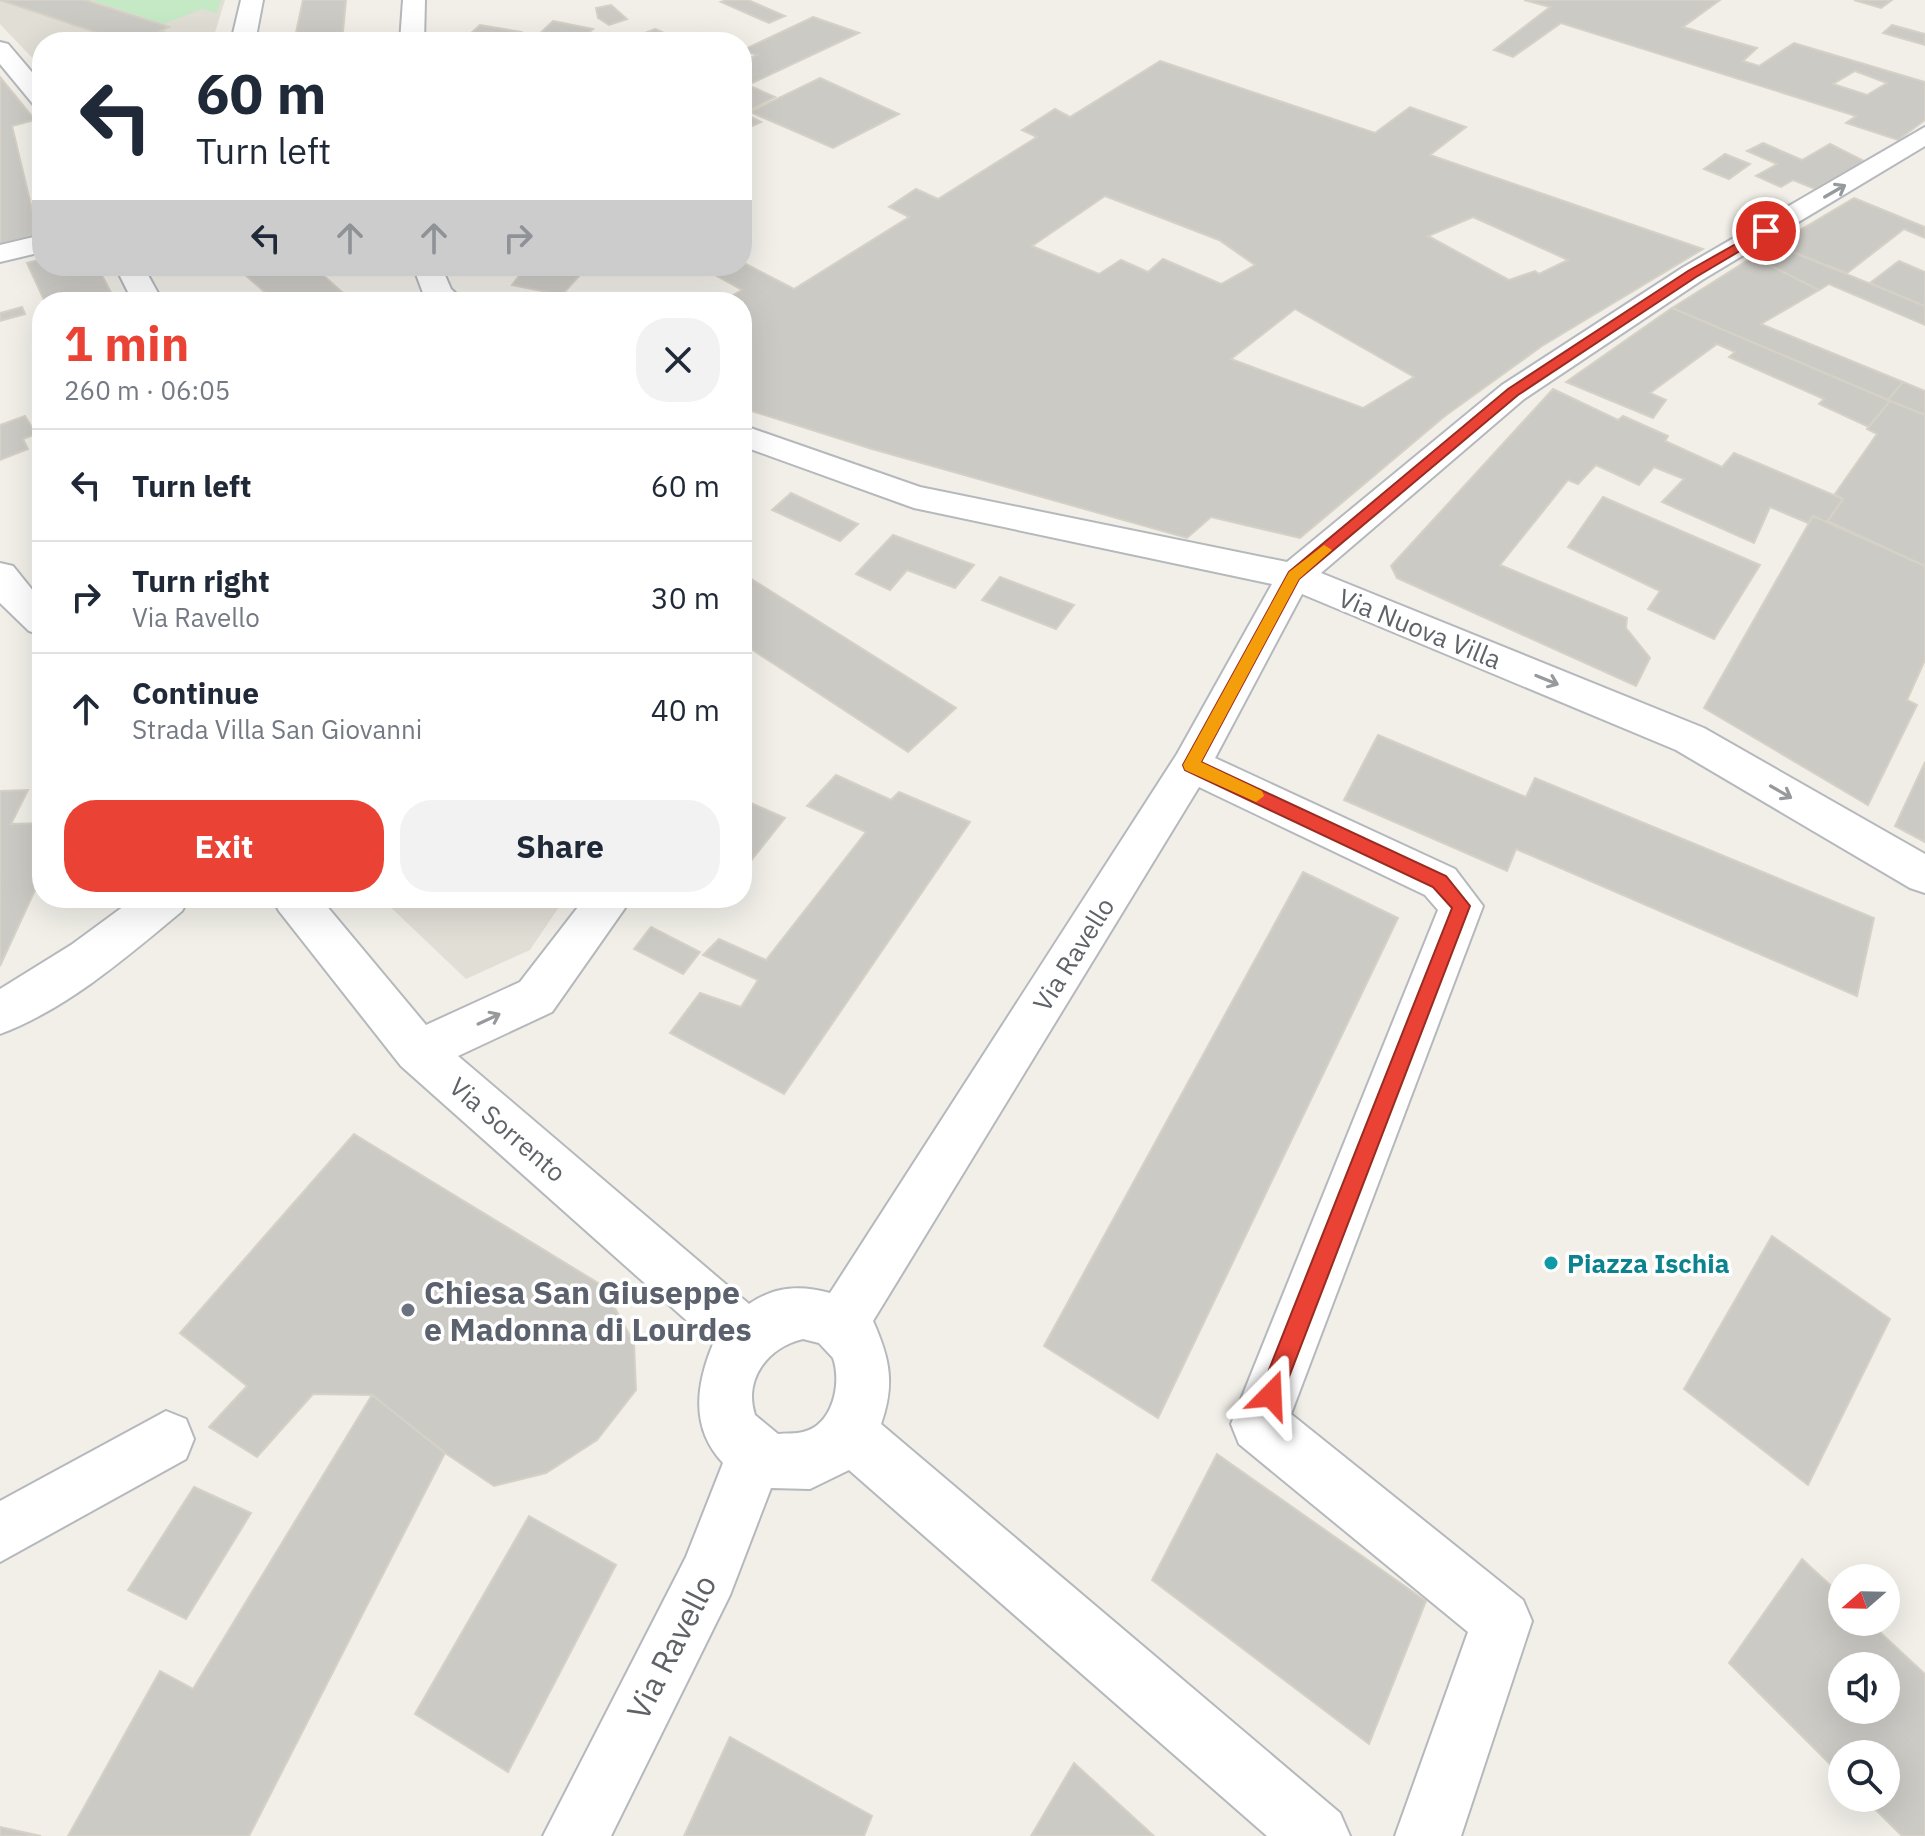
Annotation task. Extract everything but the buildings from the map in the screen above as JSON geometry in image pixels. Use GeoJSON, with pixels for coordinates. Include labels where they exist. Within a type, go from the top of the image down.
{"type":"FeatureCollection","features":[{"type":"Feature","properties":{"kind":"street"},"geometry":{"type":"LineString","coordinates":[[245,32],[252,0]]}},
{"type":"Feature","properties":{"kind":"street"},"geometry":{"type":"LineString","coordinates":[[412,32],[414,0]]}},
{"type":"Feature","properties":{"kind":"street"},"geometry":{"type":"LineString","coordinates":[[0,49],[32,87]]}},
{"type":"Feature","properties":{"kind":"street"},"geometry":{"type":"LineString","coordinates":[[1294,576],[1513,392],[1692,274],[1925,135]]}},
{"type":"Feature","properties":{"kind":"street"},"geometry":{"type":"LineString","coordinates":[[0,254],[32,246]]}},
{"type":"Feature","properties":{"kind":"street","name":"Via Nuova Villa"},"geometry":{"type":"LineString","coordinates":[[752,439],[914,497],[1294,576],[1690,739],[1925,875]]}},
{"type":"Feature","properties":{"kind":"street"},"geometry":{"type":"LineString","coordinates":[[0,575],[19,603],[32,614]]}},
{"type":"Feature","properties":{"kind":"street","name":"Via Ravello"},"geometry":{"type":"LineString","coordinates":[[840,1326],[1191,765],[1294,576]]}},
{"type":"Feature","properties":{"kind":"street"},"geometry":{"type":"LineString","coordinates":[[1191,765],[1440,882],[1461,906],[1259,1424],[1502,1621],[1428,1836]]}},
{"type":"Feature","properties":{"kind":"street"},"geometry":{"type":"LineString","coordinates":[[0,1013],[39,992],[154,908]]}},
{"type":"Feature","properties":{"kind":"street","name":"Via Sorrento"},"geometry":{"type":"LineString","coordinates":[[302,908],[418,1051],[746,1337]]}},
{"type":"Feature","properties":{"kind":"street"},"geometry":{"type":"LineString","coordinates":[[418,1051],[536,997],[603,908]]}},
{"type":"Feature","properties":{"kind":"street"},"geometry":{"type":"LineString","coordinates":[[787,1313],[820,1315],[840,1326],[859,1349],[865,1368],[862,1404],[848,1432],[837,1444],[806,1461],[777,1462],[755,1453],[732,1426],[724,1398],[727,1372],[746,1337],[787,1313]]}},
{"type":"Feature","properties":{"kind":"street"},"geometry":{"type":"LineString","coordinates":[[848,1432],[1317,1836]]}},
{"type":"Feature","properties":{"kind":"street"},"geometry":{"type":"LineString","coordinates":[[0,1533],[166,1439]]}},
{"type":"Feature","properties":{"kind":"street","name":"Via Ravello"},"geometry":{"type":"LineString","coordinates":[[576,1836],[709,1574],[755,1453]]}},
{"type":"Feature","properties":{"kind":"shaded area"},"geometry":{"type":"Polygon","coordinates":[[[0,0],[225,0],[215,32],[32,32],[32,58],[0,24],[0,0]]]}},
{"type":"Feature","properties":{"kind":"shaded area"},"geometry":{"type":"Polygon","coordinates":[[[391,908],[558,908],[530,950],[466,979],[391,908]]]}},
{"type":"Feature","properties":{"kind":"green space"},"geometry":{"type":"Polygon","coordinates":[[[91,0],[221,0],[217,13],[202,9],[163,24],[91,0]]]}},
{"type":"Feature","properties":{"kind":"slow traffic"},"geometry":{"type":"LineString","coordinates":[[1256,796],[1191,765],[1294,576],[1324,550]]}},
{"type":"Feature","properties":{"kind":"place","name":"Piazza Ischia"},"geometry":{"type":"Point","coordinates":[1551,1263]}},
{"type":"Feature","properties":{"kind":"place","name":"Chiesa San Giuseppe e Madonna di Lourdes"},"geometry":{"type":"Point","coordinates":[408,1310]}},
{"type":"Feature","properties":{"kind":"route"},"geometry":{"type":"LineString","coordinates":[[1271,1395],[1461,906],[1440,882],[1191,765],[1294,576],[1513,392],[1692,274],[1766,231]]}}]}
